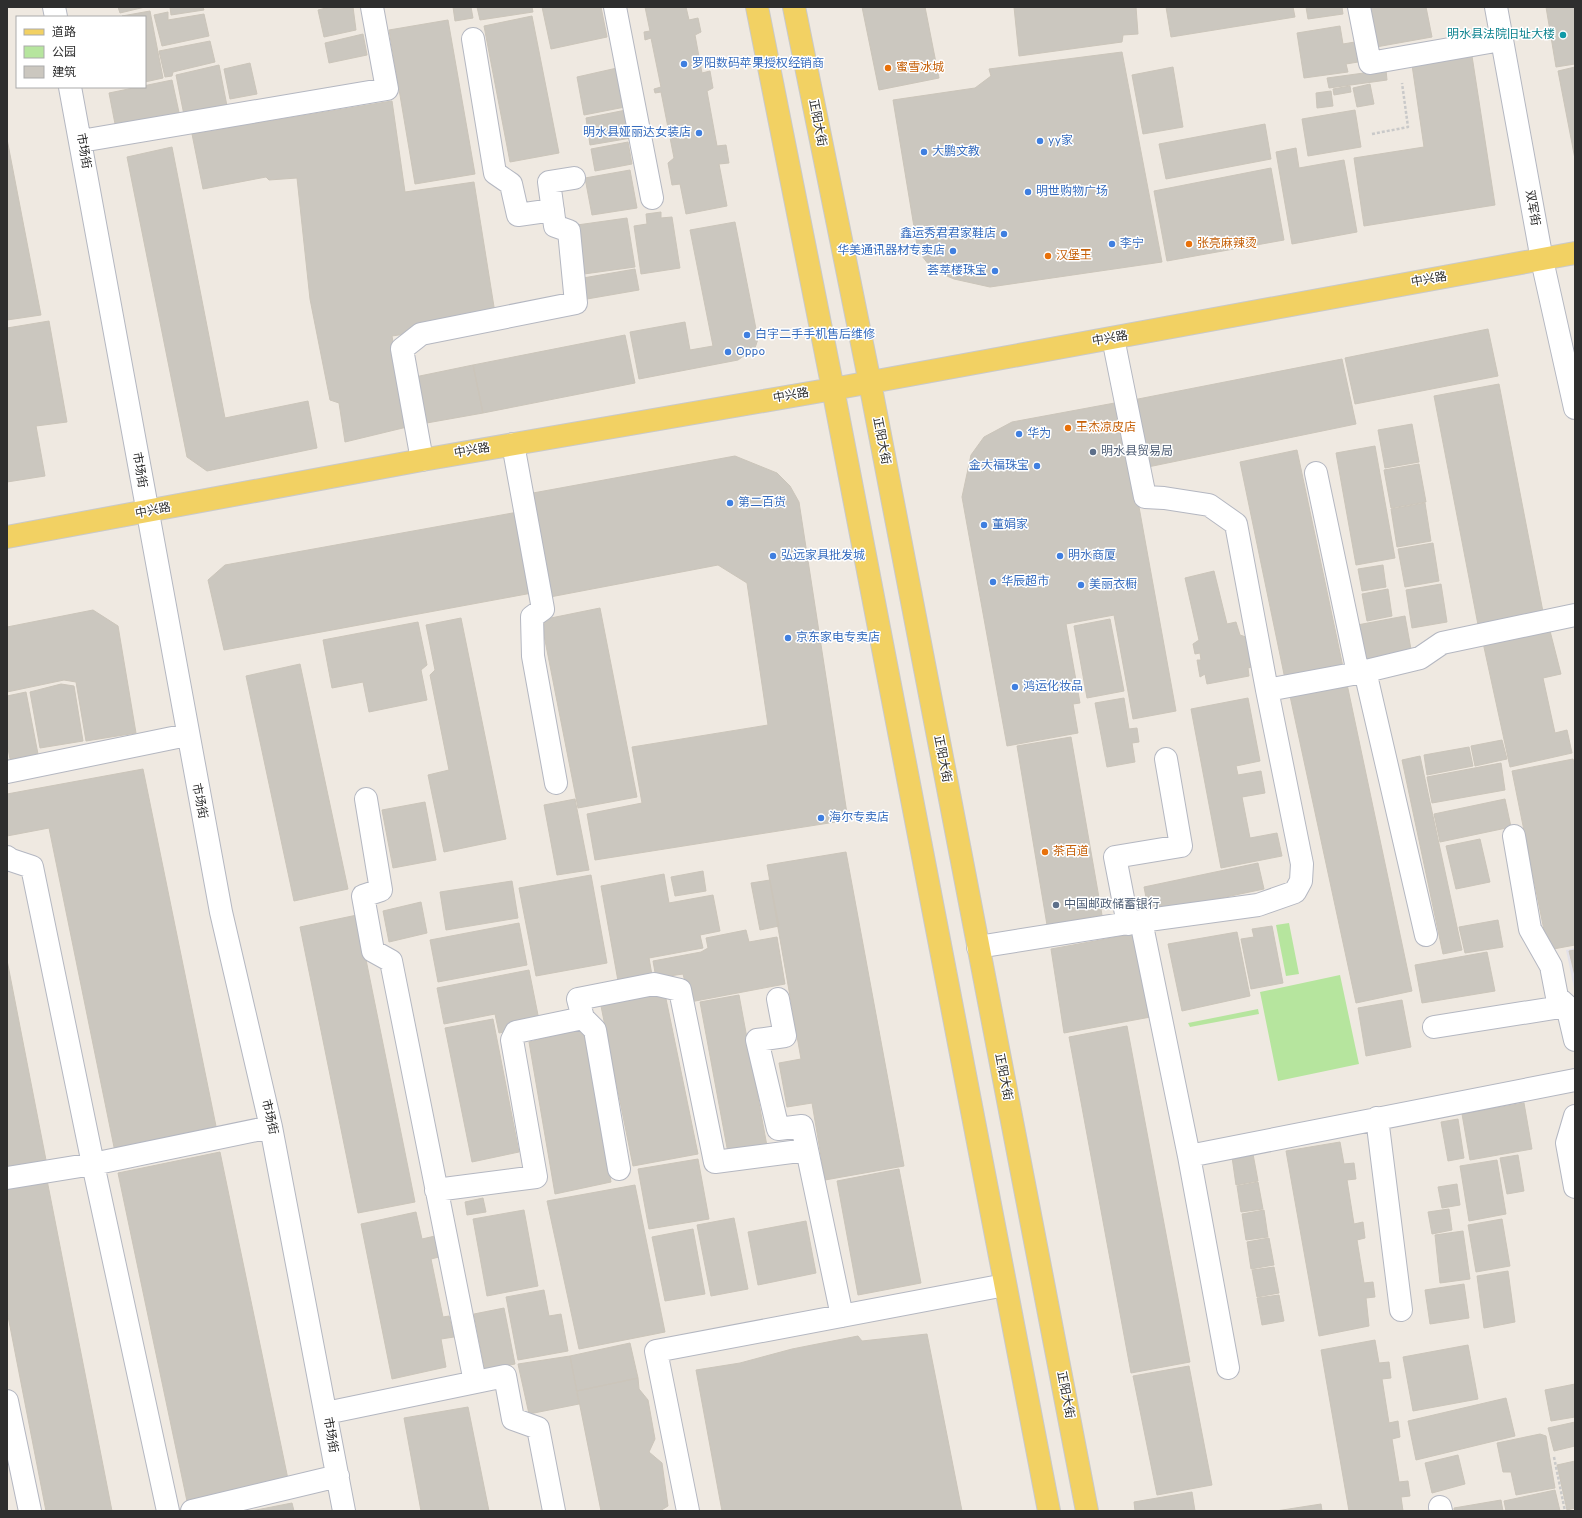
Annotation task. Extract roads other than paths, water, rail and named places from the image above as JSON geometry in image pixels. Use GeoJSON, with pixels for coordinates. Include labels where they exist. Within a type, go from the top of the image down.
{"type":"FeatureCollection","features":[{"type":"Feature","properties":{"kind":"main road"},"geometry":{"type":"LineString","coordinates":[[757,7],[833,389],[1049,1511]]}},
{"type":"Feature","properties":{"kind":"main road","name":"正阳大街"},"geometry":{"type":"LineString","coordinates":[[794,7],[870,382],[1087,1511]]}},
{"type":"Feature","properties":{"kind":"main road","name":"中兴路"},"geometry":{"type":"LineString","coordinates":[[7,537],[422,460],[833,389],[1575,253]]}},
{"type":"Feature","properties":{"kind":"street"},"geometry":{"type":"LineString","coordinates":[[81,141],[387,89],[372,7]]}},
{"type":"Feature","properties":{"kind":"street"},"geometry":{"type":"LineString","coordinates":[[614,7],[652,198]]}},
{"type":"Feature","properties":{"kind":"street"},"geometry":{"type":"LineString","coordinates":[[1359,7],[1370,64],[1501,40]]}},
{"type":"Feature","properties":{"kind":"street","name":"双军街"},"geometry":{"type":"LineString","coordinates":[[1496,7],[1542,260],[1575,408]]}},
{"type":"Feature","properties":{"kind":"street"},"geometry":{"type":"LineString","coordinates":[[473,39],[496,173],[511,184],[518,215],[553,210]]}},
{"type":"Feature","properties":{"kind":"street","name":"市场街"},"geometry":{"type":"LineString","coordinates":[[70,88],[81,141],[146,512],[220,912],[271,1127],[344,1511]]}},
{"type":"Feature","properties":{"kind":"street"},"geometry":{"type":"LineString","coordinates":[[422,460],[402,349],[421,334],[576,303],[569,231],[555,226],[549,182],[574,178]]}},
{"type":"Feature","properties":{"kind":"street"},"geometry":{"type":"LineString","coordinates":[[978,947],[1258,906],[1295,892],[1301,881],[1302,864],[1267,690],[1236,524],[1209,505],[1164,498],[1144,497],[1113,338]]}},
{"type":"Feature","properties":{"kind":"street"},"geometry":{"type":"LineString","coordinates":[[513,444],[543,609],[532,617],[534,656],[556,783]]}},
{"type":"Feature","properties":{"kind":"street"},"geometry":{"type":"LineString","coordinates":[[1316,474],[1361,672],[1426,935]]}},
{"type":"Feature","properties":{"kind":"street"},"geometry":{"type":"LineString","coordinates":[[1267,690],[1361,672],[1420,658],[1442,643],[1575,615]]}},
{"type":"Feature","properties":{"kind":"street"},"geometry":{"type":"LineString","coordinates":[[7,772],[187,735]]}},
{"type":"Feature","properties":{"kind":"street"},"geometry":{"type":"LineString","coordinates":[[1166,759],[1181,846],[1115,857],[1135,923],[1189,1156],[1228,1368]]}},
{"type":"Feature","properties":{"kind":"street"},"geometry":{"type":"LineString","coordinates":[[366,799],[381,890],[363,896],[374,950],[391,961],[475,1382]]}},
{"type":"Feature","properties":{"kind":"street"},"geometry":{"type":"LineString","coordinates":[[1514,836],[1530,929],[1551,966],[1557,997],[1567,1006],[1575,1040]]}},
{"type":"Feature","properties":{"kind":"street"},"geometry":{"type":"LineString","coordinates":[[7,857],[11,860],[32,867],[92,1164],[168,1511]]}},
{"type":"Feature","properties":{"kind":"street"},"geometry":{"type":"LineString","coordinates":[[619,1169],[594,1030],[583,1018],[578,999],[654,984],[680,990],[715,1162],[807,1150]]}},
{"type":"Feature","properties":{"kind":"street"},"geometry":{"type":"LineString","coordinates":[[778,999],[785,1036],[757,1040],[778,1129],[802,1126],[842,1316]]}},
{"type":"Feature","properties":{"kind":"street"},"geometry":{"type":"LineString","coordinates":[[1434,1028],[1567,1006]]}},
{"type":"Feature","properties":{"kind":"street"},"geometry":{"type":"LineString","coordinates":[[436,1190],[536,1177],[512,1040],[516,1032],[583,1018]]}},
{"type":"Feature","properties":{"kind":"street"},"geometry":{"type":"LineString","coordinates":[[1189,1156],[1575,1080]]}},
{"type":"Feature","properties":{"kind":"street"},"geometry":{"type":"LineString","coordinates":[[1575,1116],[1567,1143],[1575,1187]]}},
{"type":"Feature","properties":{"kind":"street"},"geometry":{"type":"LineString","coordinates":[[1377,1118],[1401,1310]]}},
{"type":"Feature","properties":{"kind":"street"},"geometry":{"type":"LineString","coordinates":[[7,1178],[92,1164],[271,1127]]}},
{"type":"Feature","properties":{"kind":"street"},"geometry":{"type":"LineString","coordinates":[[688,1511],[656,1351],[1005,1285]]}},
{"type":"Feature","properties":{"kind":"street"},"geometry":{"type":"LineString","coordinates":[[326,1413],[505,1376],[512,1419],[538,1428],[554,1511]]}},
{"type":"Feature","properties":{"kind":"street"},"geometry":{"type":"LineString","coordinates":[[7,1401],[30,1511]]}},
{"type":"Feature","properties":{"kind":"street"},"geometry":{"type":"LineString","coordinates":[[192,1511],[338,1476]]}},
{"type":"Feature","properties":{"kind":"place","name":"明水县法院旧址大楼"},"geometry":{"type":"Point","coordinates":[1563,35]}},
{"type":"Feature","properties":{"kind":"place","name":"罗阳数码·苹果授权经销商"},"geometry":{"type":"Point","coordinates":[684,64]}},
{"type":"Feature","properties":{"kind":"place","name":"蜜雪冰城"},"geometry":{"type":"Point","coordinates":[888,68]}},
{"type":"Feature","properties":{"kind":"place","name":"明水县娅丽达女装店"},"geometry":{"type":"Point","coordinates":[699,133]}},
{"type":"Feature","properties":{"kind":"place","name":"yy家"},"geometry":{"type":"Point","coordinates":[1040,141]}},
{"type":"Feature","properties":{"kind":"place","name":"大鹏文教"},"geometry":{"type":"Point","coordinates":[924,152]}},
{"type":"Feature","properties":{"kind":"place","name":"明世购物广场"},"geometry":{"type":"Point","coordinates":[1028,192]}},
{"type":"Feature","properties":{"kind":"place","name":"鑫运秀君君家鞋店"},"geometry":{"type":"Point","coordinates":[1004,234]}},
{"type":"Feature","properties":{"kind":"place","name":"李宁"},"geometry":{"type":"Point","coordinates":[1112,244]}},
{"type":"Feature","properties":{"kind":"place","name":"张亮麻辣烫"},"geometry":{"type":"Point","coordinates":[1189,244]}},
{"type":"Feature","properties":{"kind":"place","name":"华美通讯器材专卖店"},"geometry":{"type":"Point","coordinates":[953,251]}},
{"type":"Feature","properties":{"kind":"place","name":"汉堡王"},"geometry":{"type":"Point","coordinates":[1048,256]}},
{"type":"Feature","properties":{"kind":"place","name":"荟萃楼珠宝"},"geometry":{"type":"Point","coordinates":[995,271]}},
{"type":"Feature","properties":{"kind":"place","name":"白宇二手手机售后维修"},"geometry":{"type":"Point","coordinates":[747,335]}},
{"type":"Feature","properties":{"kind":"place","name":"Oppo"},"geometry":{"type":"Point","coordinates":[728,352]}},
{"type":"Feature","properties":{"kind":"place","name":"王杰凉皮店"},"geometry":{"type":"Point","coordinates":[1068,428]}},
{"type":"Feature","properties":{"kind":"place","name":"华为"},"geometry":{"type":"Point","coordinates":[1019,434]}},
{"type":"Feature","properties":{"kind":"place","name":"明水县贸易局"},"geometry":{"type":"Point","coordinates":[1093,452]}},
{"type":"Feature","properties":{"kind":"place","name":"金大福珠宝"},"geometry":{"type":"Point","coordinates":[1037,466]}},
{"type":"Feature","properties":{"kind":"place","name":"第二百货"},"geometry":{"type":"Point","coordinates":[730,503]}},
{"type":"Feature","properties":{"kind":"place","name":"董娟家"},"geometry":{"type":"Point","coordinates":[984,525]}},
{"type":"Feature","properties":{"kind":"place","name":"弘远家具批发城"},"geometry":{"type":"Point","coordinates":[773,556]}},
{"type":"Feature","properties":{"kind":"place","name":"明水商厦"},"geometry":{"type":"Point","coordinates":[1060,556]}},
{"type":"Feature","properties":{"kind":"place","name":"华辰超市"},"geometry":{"type":"Point","coordinates":[993,582]}},
{"type":"Feature","properties":{"kind":"place","name":"美丽衣橱"},"geometry":{"type":"Point","coordinates":[1081,585]}},
{"type":"Feature","properties":{"kind":"place","name":"京东家电专卖店"},"geometry":{"type":"Point","coordinates":[788,638]}},
{"type":"Feature","properties":{"kind":"place","name":"鸿运化妆品"},"geometry":{"type":"Point","coordinates":[1015,687]}},
{"type":"Feature","properties":{"kind":"place","name":"海尔专卖店"},"geometry":{"type":"Point","coordinates":[821,818]}},
{"type":"Feature","properties":{"kind":"place","name":"茶百道"},"geometry":{"type":"Point","coordinates":[1045,852]}},
{"type":"Feature","properties":{"kind":"place","name":"中国邮政储蓄银行"},"geometry":{"type":"Point","coordinates":[1056,905]}}]}
